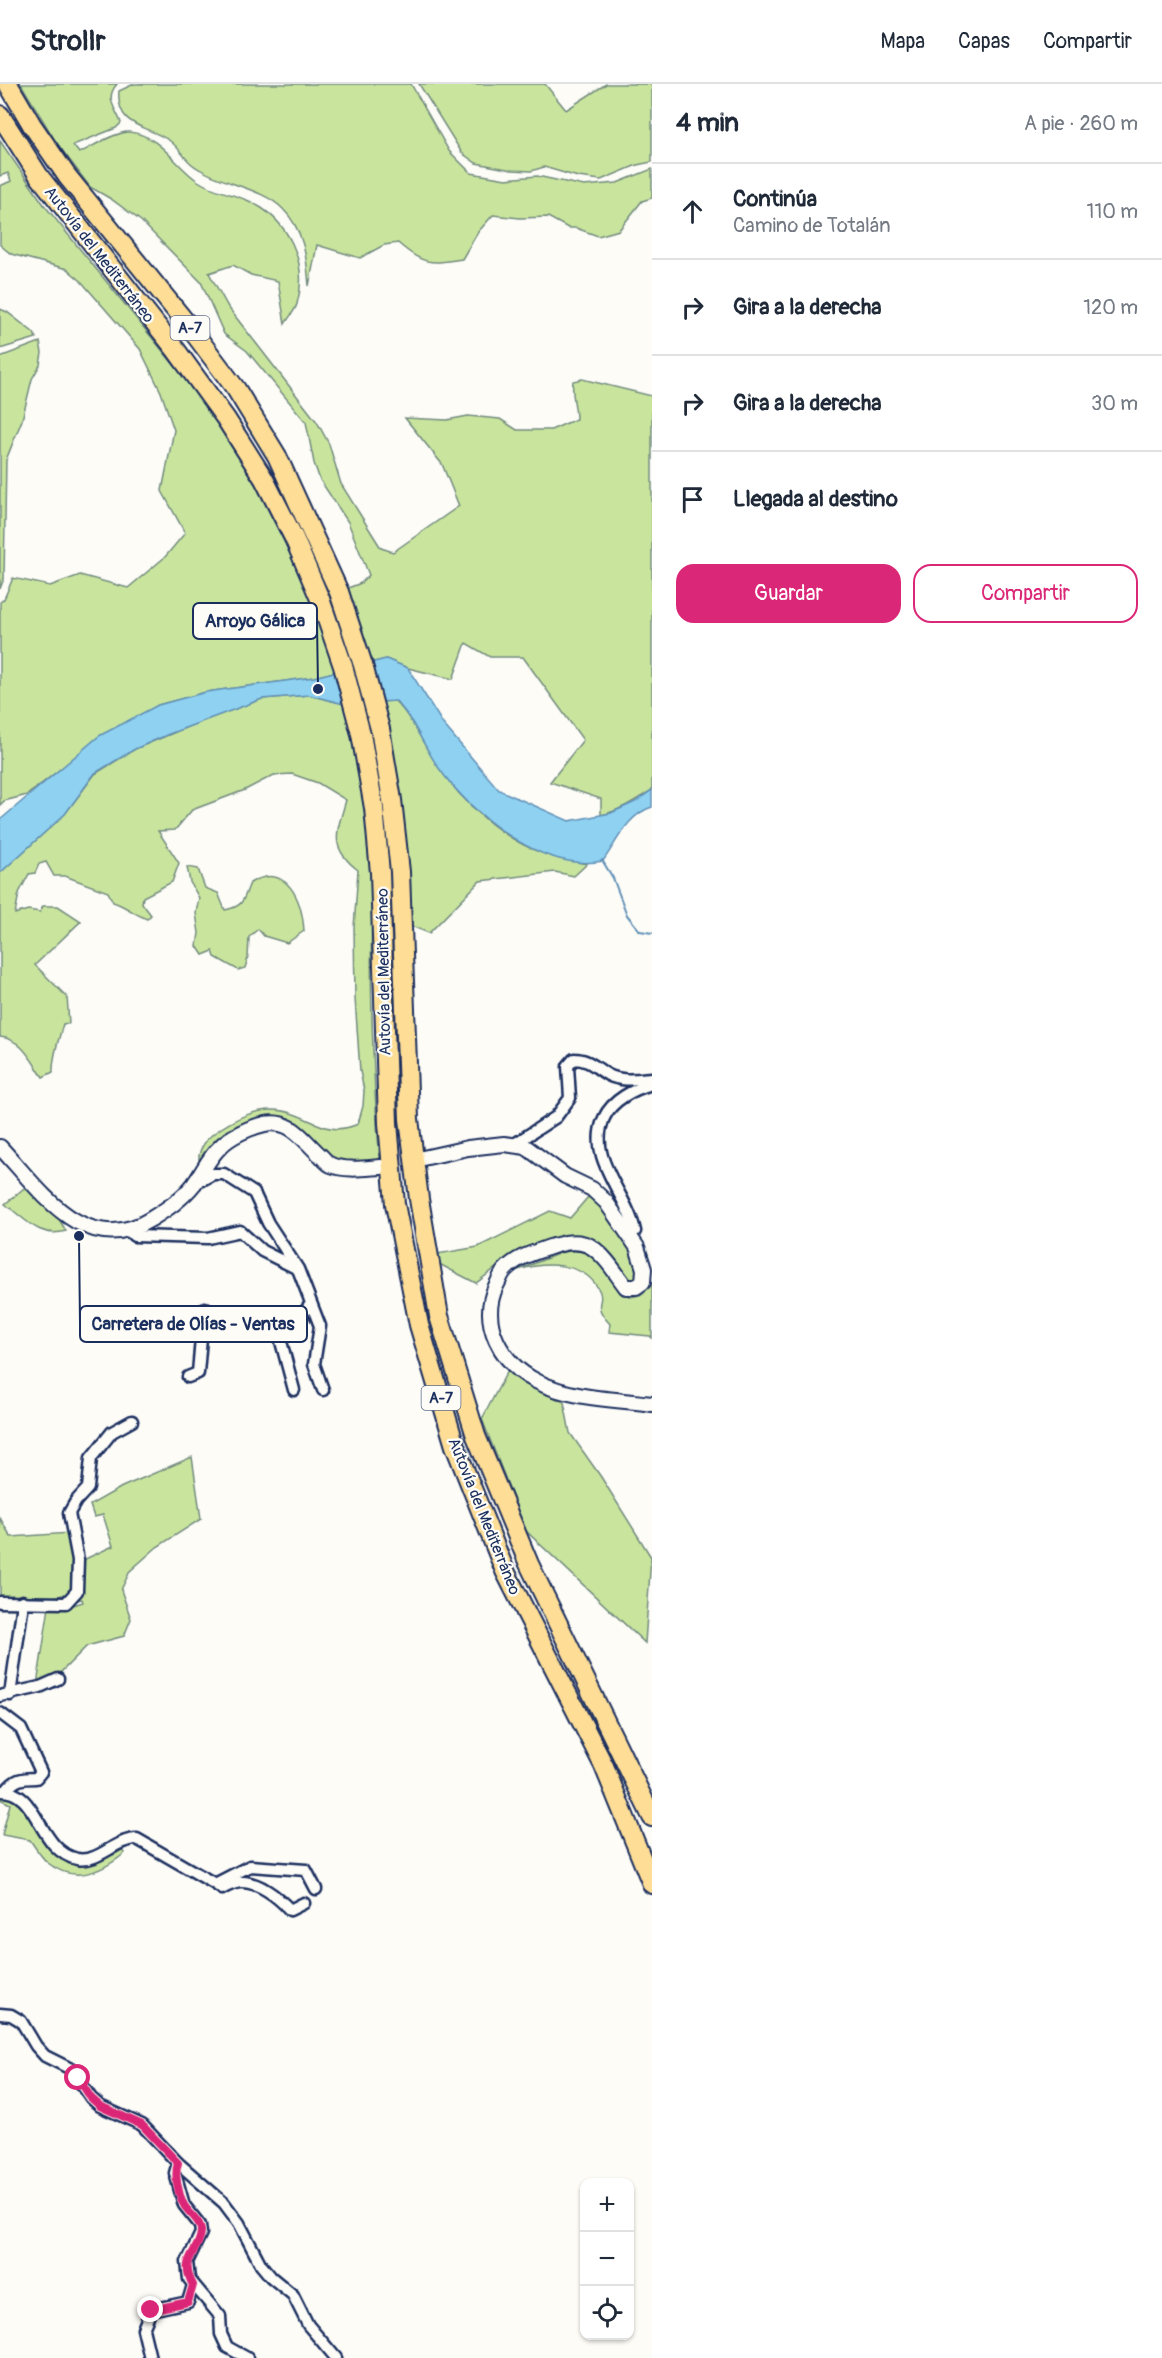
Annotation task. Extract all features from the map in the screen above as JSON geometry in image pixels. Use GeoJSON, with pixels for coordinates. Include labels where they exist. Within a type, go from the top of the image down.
{"type":"FeatureCollection","features":[{"type":"Feature","properties":{"kind":"highway","name":"Autovía del Mediterráneo"},"geometry":{"type":"LineString","coordinates":[[8,84],[32,125],[67,176],[236,389],[278,456],[339,592],[363,665],[380,729],[392,800],[400,872],[409,1119],[419,1199],[439,1316],[476,1436],[529,1563],[652,1817]]}},
{"type":"Feature","properties":{"kind":"highway","name":"Autovía del Mediterráneo"},"geometry":{"type":"LineString","coordinates":[[0,116],[39,176],[176,350],[225,419],[264,479],[294,538],[320,599],[343,666],[361,734],[374,808],[380,873],[388,1123],[395,1203],[419,1325],[456,1446],[505,1571],[604,1766],[652,1884]]}},
{"type":"Feature","properties":{"kind":"main road"},"geometry":{"type":"LineString","coordinates":[[0,1147],[69,1218],[83,1227],[114,1232],[129,1230],[172,1205],[199,1176],[220,1146],[264,1124],[282,1124],[297,1130],[330,1164],[352,1168],[381,1167]]}},
{"type":"Feature","properties":{"kind":"main road"},"geometry":{"type":"LineString","coordinates":[[423,1158],[468,1148],[513,1145],[526,1147],[606,1202],[637,1247],[644,1269],[644,1282],[636,1287],[626,1287],[604,1259],[590,1246],[563,1243],[519,1258],[504,1271],[491,1297],[490,1321],[498,1344],[506,1356],[534,1381],[574,1394],[652,1404]]}},
{"type":"Feature","properties":{"kind":"street"},"geometry":{"type":"LineString","coordinates":[[513,1145],[556,1117],[570,1098],[568,1066],[573,1059],[582,1059],[595,1065],[609,1076],[627,1080],[652,1078]]}},
{"type":"Feature","properties":{"kind":"street"},"geometry":{"type":"LineString","coordinates":[[629,1235],[635,1231],[633,1222],[612,1181],[598,1139],[600,1127],[614,1103],[652,1084]]}},
{"type":"Feature","properties":{"kind":"street"},"geometry":{"type":"LineString","coordinates":[[199,1176],[204,1179],[213,1174],[224,1174],[254,1193],[268,1224],[298,1269],[320,1326],[314,1364],[322,1390]]}},
{"type":"Feature","properties":{"kind":"street"},"geometry":{"type":"LineString","coordinates":[[129,1230],[134,1236],[208,1238],[240,1231],[262,1251],[298,1269]]}},
{"type":"Feature","properties":{"kind":"street"},"geometry":{"type":"LineString","coordinates":[[188,1377],[198,1373],[201,1338],[200,1313],[205,1308],[269,1334],[279,1334],[294,1325],[310,1305]]}},
{"type":"Feature","properties":{"kind":"street"},"geometry":{"type":"LineString","coordinates":[[279,1334],[294,1390]]}},
{"type":"Feature","properties":{"kind":"street"},"geometry":{"type":"LineString","coordinates":[[0,1602],[66,1603],[77,1591],[78,1560],[69,1513],[88,1488],[90,1458],[112,1432],[132,1421]]}},
{"type":"Feature","properties":{"kind":"street"},"geometry":{"type":"LineString","coordinates":[[21,1601],[22,1610],[5,1695],[40,1687],[58,1678]]}},
{"type":"Feature","properties":{"kind":"street"},"geometry":{"type":"LineString","coordinates":[[0,1713],[21,1729],[41,1772],[36,1778],[21,1778],[3,1791],[26,1802],[34,1812],[47,1839],[57,1851],[78,1859],[97,1857],[128,1839],[137,1839],[222,1888],[238,1882],[252,1883],[281,1901],[290,1910],[304,1903]]}},
{"type":"Feature","properties":{"kind":"street"},"geometry":{"type":"LineString","coordinates":[[215,1884],[250,1866],[306,1870],[316,1889]]}},
{"type":"Feature","properties":{"kind":"street"},"geometry":{"type":"LineString","coordinates":[[0,2014],[11,2015],[21,2021],[45,2056],[71,2069],[95,2102],[142,2125],[178,2163],[224,2203],[239,2223],[266,2272],[293,2295],[309,2325],[336,2358]]}},
{"type":"Feature","properties":{"kind":"street"},"geometry":{"type":"LineString","coordinates":[[178,2163],[175,2173],[184,2205],[200,2225],[201,2233],[187,2262],[189,2279],[220,2316],[221,2334],[227,2347],[247,2358]]}},
{"type":"Feature","properties":{"kind":"street"},"geometry":{"type":"LineString","coordinates":[[150,2358],[143,2329],[151,2310],[188,2302],[193,2285]]}},
{"type":"Feature","properties":{"kind":"green space"},"geometry":{"type":"Polygon","coordinates":[[[21,84],[117,84],[111,94],[111,99],[121,123],[116,128],[73,145],[79,153],[124,132],[140,134],[159,145],[198,181],[249,201],[263,209],[284,230],[292,244],[300,273],[297,304],[285,324],[278,281],[251,275],[233,265],[209,273],[228,307],[317,422],[329,444],[341,484],[381,548],[393,552],[459,506],[442,464],[405,418],[447,420],[468,416],[500,419],[517,430],[551,430],[576,419],[573,381],[582,379],[652,396],[652,790],[621,808],[601,815],[601,799],[550,782],[583,740],[523,657],[490,657],[466,643],[453,679],[408,668],[386,659],[314,677],[206,692],[158,705],[59,770],[27,795],[4,801],[0,805],[0,602],[4,599],[13,578],[50,586],[80,575],[128,588],[165,557],[185,533],[162,491],[174,430],[161,392],[140,349],[80,280],[67,269],[11,254],[0,245],[0,186],[11,181],[8,173],[0,176],[0,141],[45,206],[200,397],[253,480],[314,601],[361,583],[369,575],[348,522],[320,480],[314,463],[306,422],[247,351],[224,334],[201,282],[141,221],[90,187],[56,142],[21,84]]]}},
{"type":"Feature","properties":{"kind":"green space"},"geometry":{"type":"Polygon","coordinates":[[[134,84],[411,84],[449,151],[471,173],[506,179],[537,176],[584,186],[617,183],[652,169],[652,198],[642,201],[619,230],[598,236],[576,228],[568,228],[548,217],[520,218],[493,215],[478,232],[462,259],[451,261],[434,262],[421,259],[398,243],[384,245],[360,258],[317,245],[309,286],[303,245],[290,217],[275,202],[264,196],[217,178],[196,167],[170,141],[128,119],[119,103],[119,91],[134,84]]]}},
{"type":"Feature","properties":{"kind":"green space"},"geometry":{"type":"Polygon","coordinates":[[[419,84],[545,84],[566,110],[606,84],[652,84],[652,162],[637,165],[601,180],[578,177],[544,167],[531,171],[512,170],[476,163],[462,153],[419,84]]]}},
{"type":"Feature","properties":{"kind":"green space"},"geometry":{"type":"Polygon","coordinates":[[[0,309],[34,333],[36,338],[0,349],[0,309]]]}},
{"type":"Feature","properties":{"kind":"green space"},"geometry":{"type":"Polygon","coordinates":[[[40,342],[42,353],[40,365],[32,379],[22,420],[6,460],[4,578],[0,589],[0,357],[40,342]]]}},
{"type":"Feature","properties":{"kind":"green space"},"geometry":{"type":"Polygon","coordinates":[[[309,695],[344,704],[395,701],[408,716],[448,779],[484,817],[512,838],[542,853],[587,864],[574,876],[555,872],[480,881],[429,933],[411,926],[407,871],[373,874],[372,1024],[381,1174],[375,1175],[373,1161],[344,1164],[332,1159],[274,1118],[201,1162],[199,1160],[201,1149],[211,1135],[255,1112],[283,1111],[328,1128],[347,1128],[358,1124],[364,1091],[360,1071],[355,998],[354,928],[358,870],[342,854],[337,838],[346,800],[318,783],[292,774],[274,775],[245,790],[192,810],[175,830],[158,831],[179,863],[172,882],[143,897],[142,903],[151,915],[147,919],[113,902],[108,892],[65,876],[54,876],[46,862],[39,864],[35,873],[29,874],[19,893],[15,914],[28,910],[40,912],[43,906],[58,906],[81,921],[35,965],[67,997],[69,1023],[63,1024],[53,1072],[43,1077],[20,1046],[0,1037],[0,873],[65,814],[95,774],[135,749],[262,699],[309,695]]]}},
{"type":"Feature","properties":{"kind":"green space"},"geometry":{"type":"Polygon","coordinates":[[[187,867],[198,869],[205,888],[218,893],[225,910],[240,904],[250,883],[263,877],[283,880],[296,896],[304,931],[287,943],[264,936],[258,929],[249,937],[245,968],[238,970],[215,957],[213,951],[203,955],[197,946],[199,933],[196,913],[199,898],[190,882],[187,867]]]}},
{"type":"Feature","properties":{"kind":"green space"},"geometry":{"type":"Polygon","coordinates":[[[29,1184],[56,1214],[66,1231],[57,1233],[41,1230],[5,1204],[29,1184]]]}},
{"type":"Feature","properties":{"kind":"green space"},"geometry":{"type":"Polygon","coordinates":[[[588,1197],[604,1207],[622,1232],[635,1261],[639,1280],[632,1283],[603,1253],[548,1242],[509,1258],[476,1283],[439,1264],[437,1254],[478,1247],[550,1211],[570,1218],[588,1197]]]}},
{"type":"Feature","properties":{"kind":"green space"},"geometry":{"type":"Polygon","coordinates":[[[570,1249],[589,1252],[607,1269],[619,1290],[631,1297],[643,1294],[652,1283],[652,1338],[609,1332],[610,1324],[600,1307],[599,1290],[584,1274],[574,1269],[552,1265],[518,1270],[570,1249]]]}},
{"type":"Feature","properties":{"kind":"green space"},"geometry":{"type":"Polygon","coordinates":[[[509,1368],[529,1386],[564,1402],[570,1433],[601,1477],[651,1557],[645,1643],[526,1531],[482,1419],[509,1368]]]}},
{"type":"Feature","properties":{"kind":"green space"},"geometry":{"type":"Polygon","coordinates":[[[192,1457],[201,1519],[157,1547],[130,1571],[121,1590],[131,1619],[124,1636],[87,1646],[57,1676],[37,1685],[49,1607],[61,1609],[83,1602],[82,1599],[77,1600],[81,1590],[81,1561],[113,1546],[103,1515],[94,1517],[90,1505],[122,1487],[192,1457]]]}},
{"type":"Feature","properties":{"kind":"green space"},"geometry":{"type":"Polygon","coordinates":[[[0,1518],[11,1537],[71,1533],[75,1563],[73,1591],[47,1598],[0,1598],[0,1518]]]}},
{"type":"Feature","properties":{"kind":"green space"},"geometry":{"type":"Polygon","coordinates":[[[0,1794],[14,1801],[29,1813],[48,1846],[69,1864],[86,1865],[121,1848],[125,1853],[107,1866],[88,1873],[68,1873],[58,1869],[45,1861],[30,1840],[2,1835],[10,1804],[0,1799],[0,1794]]]}},
{"type":"Feature","properties":{"kind":"water"},"geometry":{"type":"Polygon","coordinates":[[[386,659],[408,668],[443,724],[499,790],[569,821],[611,813],[635,802],[652,790],[652,807],[643,811],[629,823],[603,861],[580,862],[556,858],[533,849],[510,836],[469,803],[438,767],[408,716],[396,701],[344,704],[309,695],[262,699],[135,749],[95,773],[65,814],[0,873],[0,820],[99,736],[158,705],[206,692],[314,677],[386,659]]]}},
{"type":"Feature","properties":{"kind":"waterway"},"geometry":{"type":"LineString","coordinates":[[602,860],[613,878],[627,915],[640,931],[652,933]]}},
{"type":"Feature","properties":{"kind":"place","name":"Arroyo Gálica"},"geometry":{"type":"Point","coordinates":[318,689]}},
{"type":"Feature","properties":{"kind":"place","name":"Carretera de Olías - Ventas"},"geometry":{"type":"Point","coordinates":[79,1236]}},
{"type":"Feature","properties":{"kind":"route"},"geometry":{"type":"LineString","coordinates":[[78,2078],[91,2098],[100,2106],[149,2130],[178,2163],[175,2173],[184,2205],[200,2225],[201,2233],[187,2262],[189,2279],[193,2285],[188,2302],[151,2310]]}}]}
